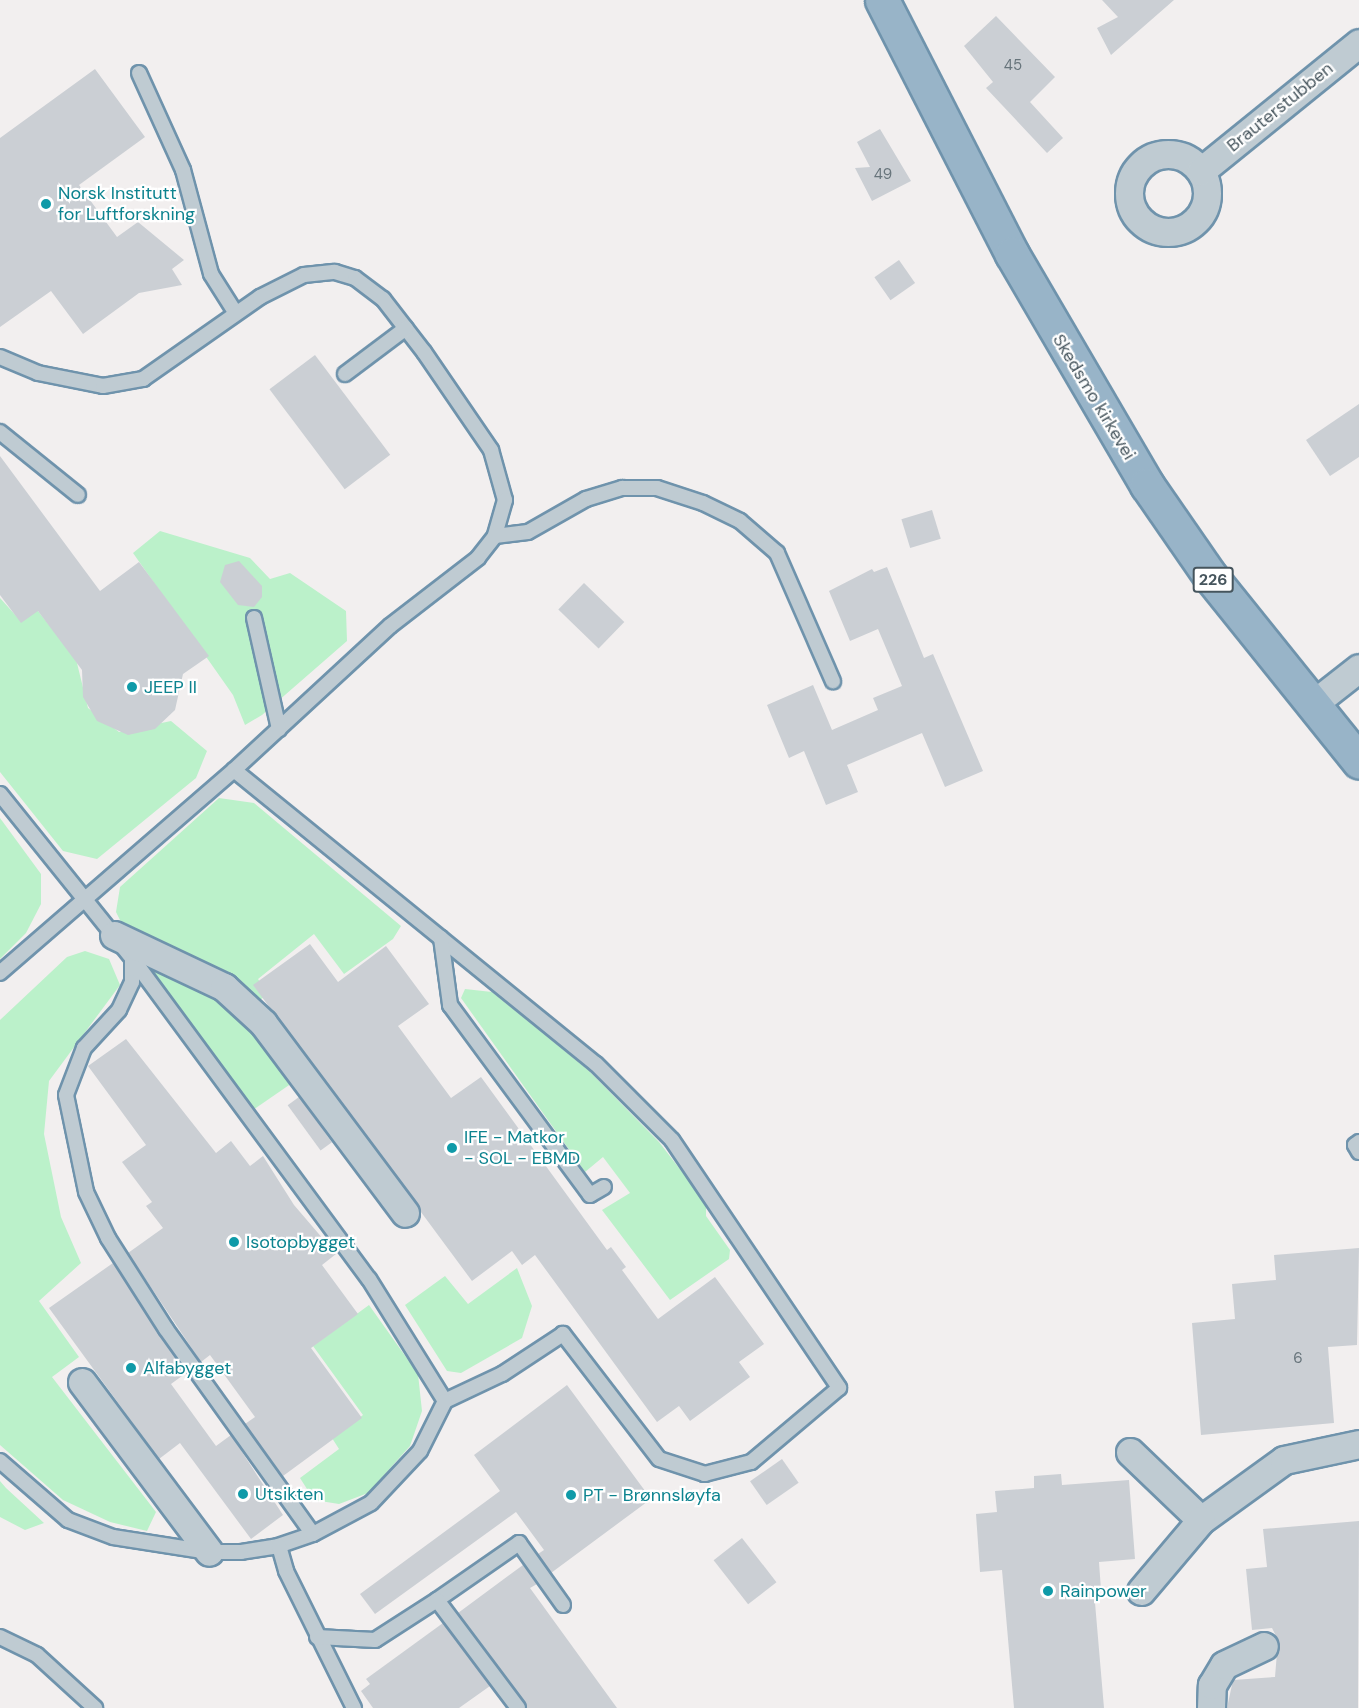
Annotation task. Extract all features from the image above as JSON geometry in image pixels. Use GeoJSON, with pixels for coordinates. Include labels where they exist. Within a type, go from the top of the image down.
{"type":"FeatureCollection","features":[{"type":"Feature","properties":{"kind":"highway","name":"Skedsmo kirkevei"},"geometry":{"type":"LineString","coordinates":[[882,0],[1012,254],[1104,415],[1203,567],[1359,761]]}},
{"type":"Feature","properties":{"kind":"street","name":"Brauterstubben"},"geometry":{"type":"LineString","coordinates":[[1201,171],[1359,43]]}},
{"type":"Feature","properties":{"kind":"street"},"geometry":{"type":"LineString","coordinates":[[1313,704],[1359,668]]}},
{"type":"Feature","properties":{"kind":"street"},"geometry":{"type":"LineString","coordinates":[[114,935],[224,987],[262,1023],[405,1213]]}},
{"type":"Feature","properties":{"kind":"street"},"geometry":{"type":"LineString","coordinates":[[82,1382],[208,1552]]}},
{"type":"Feature","properties":{"kind":"street"},"geometry":{"type":"LineString","coordinates":[[1141,1591],[1201,1520],[1284,1460],[1359,1444]]}},
{"type":"Feature","properties":{"kind":"street"},"geometry":{"type":"LineString","coordinates":[[1130,1452],[1201,1520]]}},
{"type":"Feature","properties":{"kind":"street"},"geometry":{"type":"LineString","coordinates":[[1211,1708],[1212,1685],[1224,1665],[1264,1647]]}},
{"type":"Feature","properties":{"kind":"lane"},"geometry":{"type":"LineString","coordinates":[[139,73],[183,170],[211,274],[235,312]]}},
{"type":"Feature","properties":{"kind":"lane"},"geometry":{"type":"LineString","coordinates":[[0,357],[38,373],[117,385],[143,379],[235,312],[304,275],[335,272],[367,285],[406,328],[491,450],[505,500],[495,536],[478,558],[390,627],[234,770],[0,973]]}},
{"type":"Feature","properties":{"kind":"lane"},"geometry":{"type":"LineString","coordinates":[[345,374],[406,328]]}},
{"type":"Feature","properties":{"kind":"lane"},"geometry":{"type":"LineString","coordinates":[[0,432],[78,495]]}},
{"type":"Feature","properties":{"kind":"lane"},"geometry":{"type":"LineString","coordinates":[[495,536],[528,532],[586,499],[622,488],[657,488],[703,503],[740,521],[777,553],[833,681]]}},
{"type":"Feature","properties":{"kind":"lane"},"geometry":{"type":"LineString","coordinates":[[254,618],[279,729]]}},
{"type":"Feature","properties":{"kind":"lane"},"geometry":{"type":"LineString","coordinates":[[0,1461],[68,1520],[113,1537],[208,1552],[279,1546],[314,1534],[370,1503],[420,1451],[445,1401],[502,1374],[563,1334],[659,1459],[705,1474],[751,1462],[839,1388],[672,1140],[596,1064],[234,770]]}},
{"type":"Feature","properties":{"kind":"lane"},"geometry":{"type":"LineString","coordinates":[[0,794],[132,958],[369,1279],[445,1401]]}},
{"type":"Feature","properties":{"kind":"lane"},"geometry":{"type":"LineString","coordinates":[[441,938],[450,1005],[590,1195],[604,1187]]}},
{"type":"Feature","properties":{"kind":"lane"},"geometry":{"type":"LineString","coordinates":[[132,958],[132,982],[119,1010],[84,1048],[66,1095],[86,1192],[108,1238],[166,1329],[314,1534]]}},
{"type":"Feature","properties":{"kind":"lane"},"geometry":{"type":"LineString","coordinates":[[318,1637],[375,1640],[519,1543],[563,1605]]}},
{"type":"Feature","properties":{"kind":"lane"},"geometry":{"type":"LineString","coordinates":[[279,1546],[318,1637],[354,1708]]}},
{"type":"Feature","properties":{"kind":"lane"},"geometry":{"type":"LineString","coordinates":[[437,1599],[518,1708]]}},
{"type":"Feature","properties":{"kind":"lane"},"geometry":{"type":"LineString","coordinates":[[0,1637],[37,1655],[95,1708]]}},
{"type":"Feature","properties":{"kind":"green space"},"geometry":{"type":"Polygon","coordinates":[[[160,531],[250,558],[270,579],[290,573],[346,611],[347,641],[262,715],[245,725],[233,695],[133,553],[160,531]]]}},
{"type":"Feature","properties":{"kind":"green space"},"geometry":{"type":"Polygon","coordinates":[[[0,598],[18,618],[34,606],[76,659],[88,708],[119,732],[171,721],[207,751],[196,778],[97,859],[63,851],[0,772],[0,598]]]}},
{"type":"Feature","properties":{"kind":"green space"},"geometry":{"type":"Polygon","coordinates":[[[219,798],[254,803],[401,926],[393,939],[344,974],[314,934],[258,979],[268,994],[256,1003],[123,926],[116,912],[120,887],[219,798]]]}},
{"type":"Feature","properties":{"kind":"green space"},"geometry":{"type":"Polygon","coordinates":[[[0,818],[41,874],[41,904],[26,933],[0,959],[0,818]]]}},
{"type":"Feature","properties":{"kind":"green space"},"geometry":{"type":"Polygon","coordinates":[[[85,951],[109,959],[120,985],[49,1081],[44,1134],[61,1217],[81,1263],[39,1301],[79,1357],[52,1377],[156,1512],[147,1531],[110,1522],[63,1500],[0,1445],[0,1020],[67,957],[85,951]]]}},
{"type":"Feature","properties":{"kind":"green space"},"geometry":{"type":"Polygon","coordinates":[[[158,952],[224,987],[295,1081],[247,1114],[148,979],[158,952]]]}},
{"type":"Feature","properties":{"kind":"green space"},"geometry":{"type":"Polygon","coordinates":[[[465,989],[492,992],[588,1070],[659,1142],[706,1203],[706,1216],[730,1250],[729,1259],[670,1300],[602,1210],[630,1193],[603,1157],[585,1172],[461,998],[465,989]]]}},
{"type":"Feature","properties":{"kind":"green space"},"geometry":{"type":"Polygon","coordinates":[[[517,1268],[532,1306],[522,1338],[461,1373],[447,1371],[405,1305],[445,1276],[468,1304],[517,1268]]]}},
{"type":"Feature","properties":{"kind":"green space"},"geometry":{"type":"Polygon","coordinates":[[[369,1305],[418,1374],[422,1411],[410,1446],[368,1493],[339,1504],[314,1500],[300,1478],[339,1449],[332,1438],[363,1415],[313,1346],[369,1305]]]}},
{"type":"Feature","properties":{"kind":"green space"},"geometry":{"type":"Polygon","coordinates":[[[0,1481],[44,1523],[25,1530],[0,1517],[0,1481]]]}},
{"type":"Feature","properties":{"kind":"building"},"geometry":{"type":"Polygon","coordinates":[[[1102,0],[1174,0],[1111,55],[1097,28],[1118,17],[1102,0]]]}},
{"type":"Feature","properties":{"kind":"building"},"geometry":{"type":"Polygon","coordinates":[[[996,16],[1055,77],[1030,102],[1063,138],[1047,153],[986,88],[993,82],[964,46],[996,16]]]}},
{"type":"Feature","properties":{"kind":"building","name":"Norsk Institutt for Luftforskning"},"geometry":{"type":"Polygon","coordinates":[[[95,69],[145,137],[79,185],[117,237],[138,222],[184,260],[172,269],[182,285],[139,293],[83,334],[51,291],[0,327],[0,138],[95,69]]]}},
{"type":"Feature","properties":{"kind":"building"},"geometry":{"type":"Polygon","coordinates":[[[880,129],[911,181],[872,201],[855,168],[870,167],[857,142],[880,129]]]}},
{"type":"Feature","properties":{"kind":"building"},"geometry":{"type":"Polygon","coordinates":[[[899,260],[915,283],[890,300],[874,277],[899,260]]]}},
{"type":"Feature","properties":{"kind":"building"},"geometry":{"type":"Polygon","coordinates":[[[315,355],[390,455],[345,489],[269,389],[315,355]]]}},
{"type":"Feature","properties":{"kind":"building"},"geometry":{"type":"Polygon","coordinates":[[[1359,404],[1359,457],[1330,476],[1306,440],[1359,404]]]}},
{"type":"Feature","properties":{"kind":"building"},"geometry":{"type":"Polygon","coordinates":[[[0,456],[100,591],[139,562],[209,656],[183,674],[175,710],[155,729],[128,735],[97,721],[83,697],[82,670],[38,611],[21,623],[0,595],[0,456]]]}},
{"type":"Feature","properties":{"kind":"building"},"geometry":{"type":"Polygon","coordinates":[[[932,510],[941,539],[910,548],[901,519],[932,510]]]}},
{"type":"Feature","properties":{"kind":"building"},"geometry":{"type":"Polygon","coordinates":[[[239,561],[262,586],[262,597],[254,607],[238,605],[220,582],[225,565],[239,561]]]}},
{"type":"Feature","properties":{"kind":"building"},"geometry":{"type":"Polygon","coordinates":[[[887,567],[924,658],[933,654],[983,771],[945,787],[922,733],[847,765],[858,792],[826,805],[804,751],[789,758],[767,705],[813,685],[832,730],[878,710],[873,698],[902,686],[878,629],[850,641],[829,591],[872,569],[874,572],[887,567]]]}},
{"type":"Feature","properties":{"kind":"building"},"geometry":{"type":"Polygon","coordinates":[[[584,583],[624,622],[599,649],[558,610],[584,583]]]}},
{"type":"Feature","properties":{"kind":"building","name":"IFE - Matkor - SOL - EBMD"},"geometry":{"type":"Polygon","coordinates":[[[310,944],[338,982],[386,946],[429,1004],[398,1026],[451,1098],[481,1077],[607,1250],[611,1247],[626,1267],[622,1270],[658,1319],[715,1277],[764,1344],[739,1362],[750,1377],[690,1421],[679,1406],[657,1422],[535,1255],[522,1265],[512,1251],[472,1281],[253,985],[310,944]]]}},
{"type":"Feature","properties":{"kind":"building","name":"Isotopbygget"},"geometry":{"type":"Polygon","coordinates":[[[126,1039],[216,1153],[231,1141],[250,1166],[263,1156],[294,1205],[336,1254],[322,1265],[358,1314],[311,1348],[362,1418],[283,1476],[245,1424],[255,1417],[210,1355],[201,1362],[128,1253],[163,1228],[146,1206],[152,1202],[122,1162],[146,1145],[88,1066],[126,1039]]]}},
{"type":"Feature","properties":{"kind":"building"},"geometry":{"type":"Polygon","coordinates":[[[299,1097],[332,1142],[321,1151],[288,1105],[299,1097]]]}},
{"type":"Feature","properties":{"kind":"building"},"geometry":{"type":"Polygon","coordinates":[[[1359,1248],[1357,1345],[1328,1347],[1334,1423],[1201,1435],[1192,1323],[1235,1319],[1232,1284],[1276,1280],[1274,1255],[1359,1248]]]}},
{"type":"Feature","properties":{"kind":"building"},"geometry":{"type":"Polygon","coordinates":[[[113,1263],[186,1373],[171,1384],[216,1446],[231,1435],[283,1515],[251,1539],[180,1443],[159,1459],[49,1308],[113,1263]]]}},
{"type":"Feature","properties":{"kind":"building","name":"PT - Brønnsløyfa"},"geometry":{"type":"Polygon","coordinates":[[[567,1385],[651,1499],[551,1573],[538,1554],[544,1550],[516,1512],[375,1614],[360,1594],[500,1491],[474,1455],[567,1385]]]}},
{"type":"Feature","properties":{"kind":"building"},"geometry":{"type":"Polygon","coordinates":[[[782,1459],[799,1483],[767,1505],[750,1481],[782,1459]]]}},
{"type":"Feature","properties":{"kind":"building","name":"Rainpower"},"geometry":{"type":"Polygon","coordinates":[[[1061,1474],[1062,1485],[1129,1480],[1135,1559],[1099,1562],[1101,1590],[1094,1591],[1104,1708],[1014,1708],[1002,1570],[980,1572],[976,1514],[997,1512],[995,1491],[1034,1488],[1034,1476],[1061,1474]]]}},
{"type":"Feature","properties":{"kind":"building"},"geometry":{"type":"Polygon","coordinates":[[[1359,1521],[1358,1708],[1227,1708],[1233,1680],[1275,1677],[1278,1640],[1272,1628],[1252,1630],[1246,1569],[1267,1567],[1263,1529],[1359,1521]]]}},
{"type":"Feature","properties":{"kind":"building"},"geometry":{"type":"Polygon","coordinates":[[[742,1538],[776,1582],[748,1604],[714,1560],[742,1538]]]}},
{"type":"Feature","properties":{"kind":"building"},"geometry":{"type":"Polygon","coordinates":[[[523,1565],[537,1584],[530,1588],[617,1708],[527,1708],[458,1613],[523,1565]]]}},
{"type":"Feature","properties":{"kind":"building"},"geometry":{"type":"Polygon","coordinates":[[[443,1623],[490,1686],[459,1708],[373,1708],[361,1691],[370,1684],[366,1679],[443,1623]]]}},
{"type":"Feature","properties":{"kind":"place","name":"Norsk Institutt for Luftforskning"},"geometry":{"type":"Point","coordinates":[46,204]}},
{"type":"Feature","properties":{"kind":"place","name":"JEEP II"},"geometry":{"type":"Point","coordinates":[132,687]}},
{"type":"Feature","properties":{"kind":"place","name":"IFE - Matkor - SOL - EBMD"},"geometry":{"type":"Point","coordinates":[452,1148]}},
{"type":"Feature","properties":{"kind":"place","name":"Isotopbygget"},"geometry":{"type":"Point","coordinates":[234,1242]}},
{"type":"Feature","properties":{"kind":"place","name":"Alfabygget"},"geometry":{"type":"Point","coordinates":[131,1368]}},
{"type":"Feature","properties":{"kind":"place","name":"Utsikten"},"geometry":{"type":"Point","coordinates":[243,1494]}},
{"type":"Feature","properties":{"kind":"place","name":"PT - Brønnsløyfa"},"geometry":{"type":"Point","coordinates":[571,1495]}},
{"type":"Feature","properties":{"kind":"place","name":"Rainpower"},"geometry":{"type":"Point","coordinates":[1048,1591]}}]}
